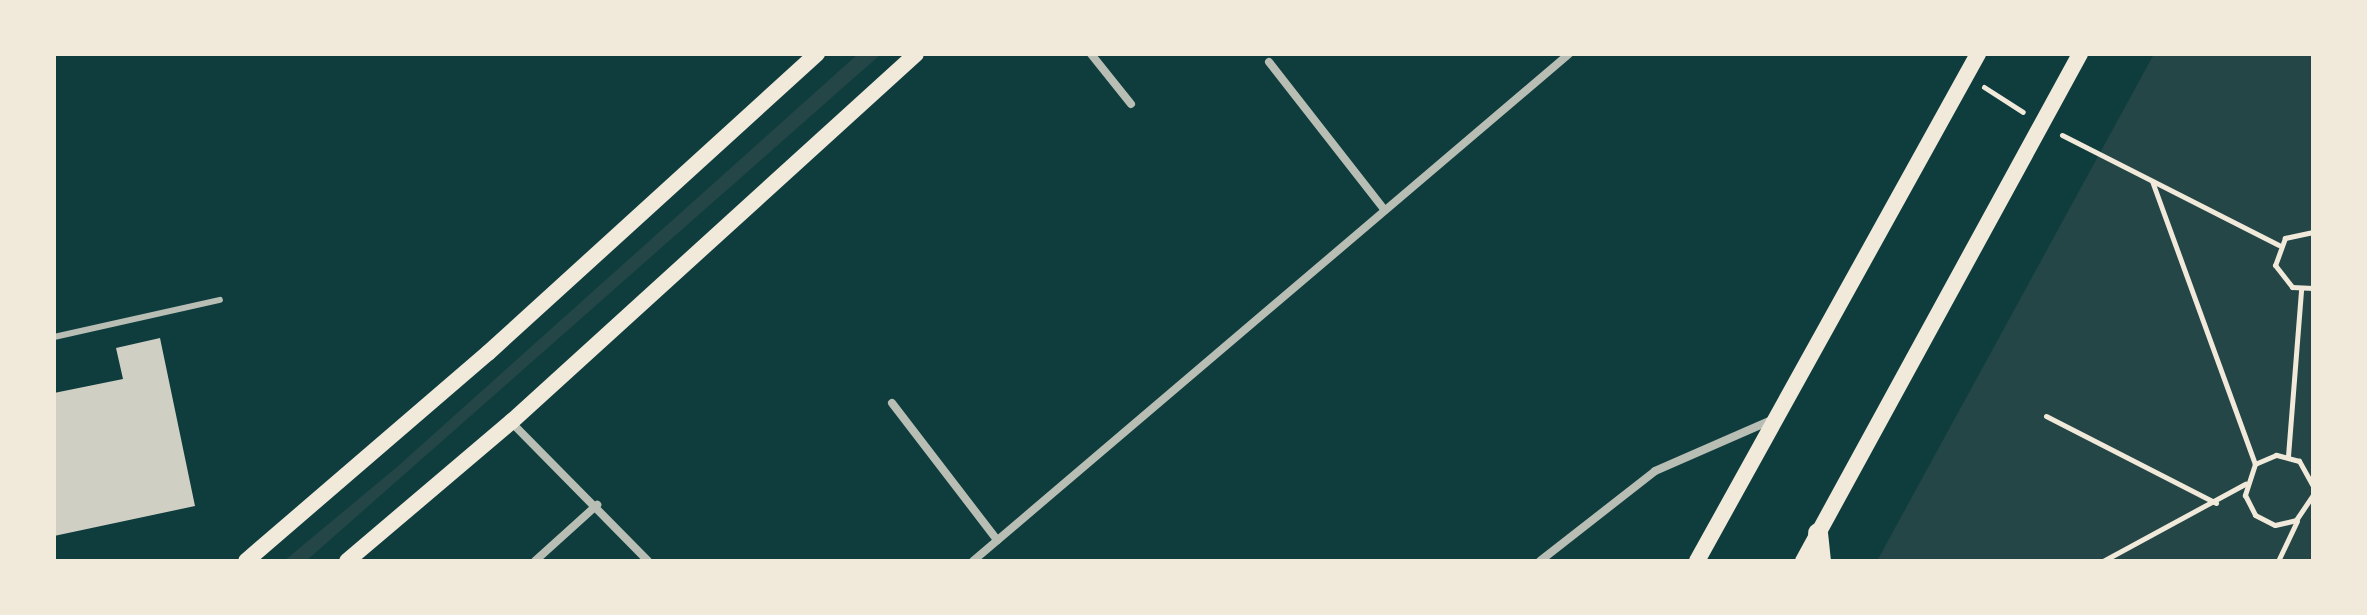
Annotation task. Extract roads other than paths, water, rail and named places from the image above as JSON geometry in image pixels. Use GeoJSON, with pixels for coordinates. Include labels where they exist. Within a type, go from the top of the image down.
{"type":"FeatureCollection","features":[{"type":"Feature","properties":{"kind":"main road"},"geometry":{"type":"LineString","coordinates":[[246,561],[488,353],[817,54]]}},
{"type":"Feature","properties":{"kind":"main road"},"geometry":{"type":"LineString","coordinates":[[347,561],[511,422],[916,54]]}},
{"type":"Feature","properties":{"kind":"main road"},"geometry":{"type":"LineString","coordinates":[[1697,561],[1772,420],[1978,54]]}},
{"type":"Feature","properties":{"kind":"main road"},"geometry":{"type":"LineString","coordinates":[[1803,561],[2080,54]]}},
{"type":"Feature","properties":{"kind":"main road"},"geometry":{"type":"LineString","coordinates":[[1818,533],[1821,561]]}},
{"type":"Feature","properties":{"kind":"street"},"geometry":{"type":"LineString","coordinates":[[1091,54],[1131,104]]}},
{"type":"Feature","properties":{"kind":"street"},"geometry":{"type":"LineString","coordinates":[[973,561],[1569,54]]}},
{"type":"Feature","properties":{"kind":"street"},"geometry":{"type":"LineString","coordinates":[[1269,62],[1384,209]]}},
{"type":"Feature","properties":{"kind":"street"},"geometry":{"type":"LineString","coordinates":[[892,403],[997,540]]}},
{"type":"Feature","properties":{"kind":"street"},"geometry":{"type":"LineString","coordinates":[[1540,561],[1655,471],[1772,420]]}},
{"type":"Feature","properties":{"kind":"street"},"geometry":{"type":"LineString","coordinates":[[511,422],[597,505],[648,561]]}},
{"type":"Feature","properties":{"kind":"street"},"geometry":{"type":"LineString","coordinates":[[535,561],[597,505]]}},
{"type":"Feature","properties":{"kind":"lane"},"geometry":{"type":"LineString","coordinates":[[54,337],[220,300]]}}]}
